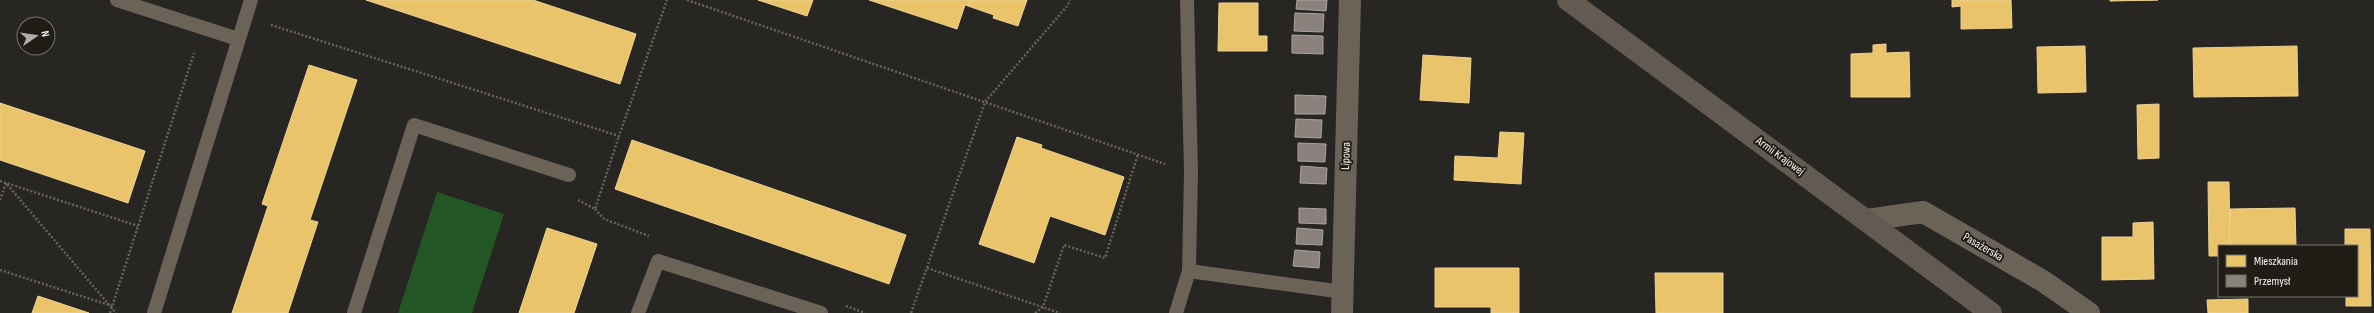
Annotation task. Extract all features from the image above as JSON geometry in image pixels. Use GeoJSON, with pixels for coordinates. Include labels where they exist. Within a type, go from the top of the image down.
{"type":"FeatureCollection","features":[{"type":"Feature","properties":{"kind":"main road","name":"Armii Krajowej"},"geometry":{"type":"LineString","coordinates":[[1568,0],[1868,220],[1990,313]]}},
{"type":"Feature","properties":{"kind":"street","name":"Lipowa"},"geometry":{"type":"LineString","coordinates":[[1342,313],[1350,0]]}},
{"type":"Feature","properties":{"kind":"street","name":"Pasażerska"},"geometry":{"type":"LineString","coordinates":[[1868,220],[1923,212],[2043,281],[2089,313]]}},
{"type":"Feature","properties":{"kind":"lane"},"geometry":{"type":"LineString","coordinates":[[117,0],[238,39]]}},
{"type":"Feature","properties":{"kind":"lane"},"geometry":{"type":"LineString","coordinates":[[154,313],[251,0]]}},
{"type":"Feature","properties":{"kind":"lane"},"geometry":{"type":"LineString","coordinates":[[1176,313],[1189,271],[1190,172],[1187,0]]}},
{"type":"Feature","properties":{"kind":"lane"},"geometry":{"type":"LineString","coordinates":[[354,313],[414,125],[569,175]]}},
{"type":"Feature","properties":{"kind":"lane"},"geometry":{"type":"LineString","coordinates":[[638,313],[658,261],[821,313]]}},
{"type":"Feature","properties":{"kind":"lane"},"geometry":{"type":"LineString","coordinates":[[1189,271],[1343,292]]}},
{"type":"Feature","properties":{"kind":"path"},"geometry":{"type":"LineString","coordinates":[[246,17],[618,136],[667,0]]}},
{"type":"Feature","properties":{"kind":"path"},"geometry":{"type":"LineString","coordinates":[[687,0],[1190,172]]}},
{"type":"Feature","properties":{"kind":"path"},"geometry":{"type":"LineString","coordinates":[[910,313],[985,102],[1068,6],[1070,0]]}},
{"type":"Feature","properties":{"kind":"path"},"geometry":{"type":"LineString","coordinates":[[110,313],[202,27]]}},
{"type":"Feature","properties":{"kind":"path"},"geometry":{"type":"LineString","coordinates":[[1035,313],[1043,307],[1064,245],[1105,258],[1138,154]]}},
{"type":"Feature","properties":{"kind":"path"},"geometry":{"type":"LineString","coordinates":[[0,181],[138,226]]}},
{"type":"Feature","properties":{"kind":"path"},"geometry":{"type":"LineString","coordinates":[[0,200],[6,183]]}},
{"type":"Feature","properties":{"kind":"path"},"geometry":{"type":"LineString","coordinates":[[6,183],[112,306],[116,313]]}},
{"type":"Feature","properties":{"kind":"path"},"geometry":{"type":"LineString","coordinates":[[595,209],[604,219],[666,243],[658,261]]}},
{"type":"Feature","properties":{"kind":"path"},"geometry":{"type":"LineString","coordinates":[[927,268],[1060,313]]}},
{"type":"Feature","properties":{"kind":"path"},"geometry":{"type":"LineString","coordinates":[[0,270],[112,306]]}},
{"type":"Feature","properties":{"kind":"green space"},"geometry":{"type":"Polygon","coordinates":[[[437,192],[504,214],[472,313],[398,313],[437,192]]]}},
{"type":"Feature","properties":{"kind":"building: Mieszkania"},"geometry":{"type":"Polygon","coordinates":[[[366,0],[533,0],[636,34],[620,84],[366,0]]]}},
{"type":"Feature","properties":{"kind":"building: Mieszkania"},"geometry":{"type":"Polygon","coordinates":[[[758,0],[813,0],[807,16],[758,0]]]}},
{"type":"Feature","properties":{"kind":"building: Mieszkania"},"geometry":{"type":"Polygon","coordinates":[[[869,0],[970,0],[968,6],[965,5],[957,29],[869,0]]]}},
{"type":"Feature","properties":{"kind":"building: Mieszkania"},"geometry":{"type":"Polygon","coordinates":[[[970,0],[1027,0],[1018,26],[993,18],[994,15],[968,6],[970,0]]]}},
{"type":"Feature","properties":{"kind":"building: Mieszkania"},"geometry":{"type":"Polygon","coordinates":[[[1952,0],[2011,0],[2012,28],[1961,29],[1961,6],[1952,7],[1952,0]]]}},
{"type":"Feature","properties":{"kind":"building: Mieszkania"},"geometry":{"type":"Polygon","coordinates":[[[2110,0],[2158,0],[2110,1],[2110,0]]]}},
{"type":"Feature","properties":{"kind":"building: Mieszkania"},"geometry":{"type":"Polygon","coordinates":[[[1219,3],[1258,3],[1258,36],[1267,36],[1267,51],[1218,51],[1219,3]]]}},
{"type":"Feature","properties":{"kind":"building: Mieszkania"},"geometry":{"type":"Polygon","coordinates":[[[1886,44],[1886,53],[1909,52],[1910,97],[1851,97],[1851,54],[1873,53],[1873,45],[1886,44]]]}},
{"type":"Feature","properties":{"kind":"building: Mieszkania"},"geometry":{"type":"Polygon","coordinates":[[[2085,46],[2086,92],[2038,93],[2037,47],[2085,46]]]}},
{"type":"Feature","properties":{"kind":"building: Mieszkania"},"geometry":{"type":"Polygon","coordinates":[[[2297,46],[2298,96],[2194,97],[2193,48],[2297,46]]]}},
{"type":"Feature","properties":{"kind":"building: Mieszkania"},"geometry":{"type":"Polygon","coordinates":[[[1423,55],[1471,58],[1469,103],[1420,100],[1423,55]]]}},
{"type":"Feature","properties":{"kind":"building: Mieszkania"},"geometry":{"type":"Polygon","coordinates":[[[309,65],[357,80],[310,220],[318,222],[288,313],[232,313],[268,206],[262,204],[309,65]]]}},
{"type":"Feature","properties":{"kind":"building: Mieszkania"},"geometry":{"type":"Polygon","coordinates":[[[0,103],[145,151],[128,203],[0,160],[0,103]]]}},
{"type":"Feature","properties":{"kind":"building: Mieszkania"},"geometry":{"type":"Polygon","coordinates":[[[2159,104],[2159,158],[2138,159],[2137,105],[2159,104]]]}},
{"type":"Feature","properties":{"kind":"building: Mieszkania"},"geometry":{"type":"Polygon","coordinates":[[[1500,132],[1524,133],[1521,184],[1454,180],[1455,156],[1498,158],[1500,132]]]}},
{"type":"Feature","properties":{"kind":"building: Mieszkania"},"geometry":{"type":"Polygon","coordinates":[[[1017,137],[1042,145],[1041,148],[1124,177],[1105,235],[1050,216],[1034,263],[979,244],[1017,137]]]}},
{"type":"Feature","properties":{"kind":"building: Mieszkania"},"geometry":{"type":"Polygon","coordinates":[[[632,140],[906,235],[889,284],[615,189],[632,140]]]}},
{"type":"Feature","properties":{"kind":"building: Mieszkania"},"geometry":{"type":"Polygon","coordinates":[[[2208,182],[2229,182],[2230,245],[2218,245],[2218,256],[2209,256],[2208,182]]]}},
{"type":"Feature","properties":{"kind":"building: Mieszkania"},"geometry":{"type":"Polygon","coordinates":[[[2295,208],[2296,245],[2230,245],[2230,209],[2295,208]]]}},
{"type":"Feature","properties":{"kind":"building: Mieszkania"},"geometry":{"type":"Polygon","coordinates":[[[2153,222],[2154,279],[2102,280],[2102,237],[2133,237],[2133,223],[2153,222]]]}},
{"type":"Feature","properties":{"kind":"building: Mieszkania"},"geometry":{"type":"Polygon","coordinates":[[[547,228],[597,244],[574,313],[519,313],[547,228]]]}},
{"type":"Feature","properties":{"kind":"building: Mieszkania"},"geometry":{"type":"Polygon","coordinates":[[[2345,229],[2370,229],[2371,306],[2346,306],[2346,297],[2358,297],[2358,245],[2345,245],[2345,229]]]}},
{"type":"Feature","properties":{"kind":"building: Mieszkania"},"geometry":{"type":"Polygon","coordinates":[[[1435,268],[1519,268],[1519,313],[1491,313],[1491,307],[1435,307],[1435,268]]]}},
{"type":"Feature","properties":{"kind":"building: Mieszkania"},"geometry":{"type":"Polygon","coordinates":[[[1655,273],[1723,273],[1723,313],[1656,313],[1655,273]]]}},
{"type":"Feature","properties":{"kind":"building: Mieszkania"},"geometry":{"type":"Polygon","coordinates":[[[38,296],[89,313],[32,313],[38,296]]]}},
{"type":"Feature","properties":{"kind":"building: Mieszkania"},"geometry":{"type":"Polygon","coordinates":[[[2248,299],[2248,313],[2208,313],[2207,300],[2248,299]]]}},
{"type":"Feature","properties":{"kind":"building: Przemysł"},"geometry":{"type":"Polygon","coordinates":[[[1297,0],[1327,0],[1326,11],[1296,9],[1297,0]]]}},
{"type":"Feature","properties":{"kind":"building: Przemysł"},"geometry":{"type":"Polygon","coordinates":[[[1295,13],[1324,14],[1323,32],[1294,31],[1295,13]]]}},
{"type":"Feature","properties":{"kind":"building: Przemysł"},"geometry":{"type":"Polygon","coordinates":[[[1292,35],[1323,36],[1323,54],[1292,53],[1292,35]]]}},
{"type":"Feature","properties":{"kind":"building: Przemysł"},"geometry":{"type":"Polygon","coordinates":[[[1295,95],[1326,96],[1325,114],[1295,114],[1295,95]]]}},
{"type":"Feature","properties":{"kind":"building: Przemysł"},"geometry":{"type":"Polygon","coordinates":[[[1296,119],[1322,120],[1321,138],[1295,137],[1296,119]]]}},
{"type":"Feature","properties":{"kind":"building: Przemysł"},"geometry":{"type":"Polygon","coordinates":[[[1298,143],[1326,144],[1325,162],[1298,161],[1298,143]]]}},
{"type":"Feature","properties":{"kind":"building: Przemysł"},"geometry":{"type":"Polygon","coordinates":[[[1301,166],[1327,168],[1326,184],[1300,183],[1301,166]]]}},
{"type":"Feature","properties":{"kind":"building: Przemysł"},"geometry":{"type":"Polygon","coordinates":[[[1299,208],[1326,209],[1326,224],[1299,223],[1299,208]]]}},
{"type":"Feature","properties":{"kind":"building: Przemysł"},"geometry":{"type":"Polygon","coordinates":[[[1297,228],[1323,230],[1322,245],[1296,244],[1297,228]]]}},
{"type":"Feature","properties":{"kind":"building: Przemysł"},"geometry":{"type":"Polygon","coordinates":[[[1295,250],[1320,252],[1319,268],[1293,266],[1295,250]]]}}]}
